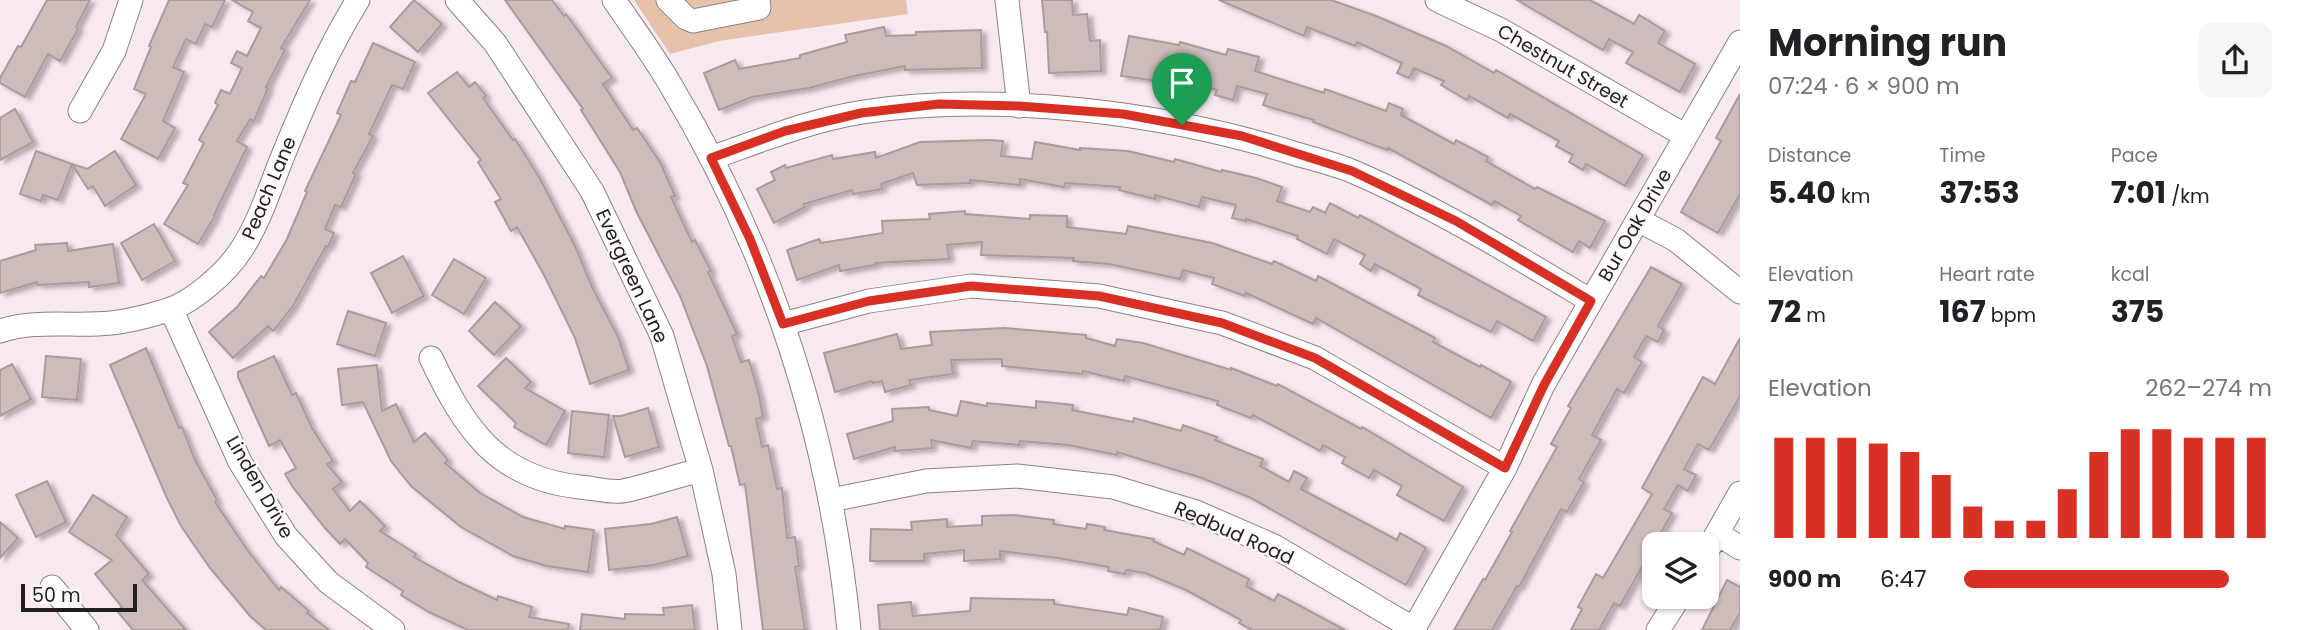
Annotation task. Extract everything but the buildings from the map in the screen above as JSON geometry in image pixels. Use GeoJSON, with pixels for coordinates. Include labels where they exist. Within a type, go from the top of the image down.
{"type":"FeatureCollection","features":[{"type":"Feature","properties":{"kind":"street"},"geometry":{"type":"LineString","coordinates":[[80,111],[114,51],[131,0]]}},
{"type":"Feature","properties":{"kind":"street","name":"Peach Lane"},"geometry":{"type":"LineString","coordinates":[[0,331],[36,323],[109,323],[134,320],[172,309],[223,273],[242,250],[336,35],[358,0]]}},
{"type":"Feature","properties":{"kind":"street","name":"Evergreen Lane"},"geometry":{"type":"LineString","coordinates":[[457,0],[495,43],[592,191],[662,336],[701,470],[724,575],[730,630]]}},
{"type":"Feature","properties":{"kind":"street"},"geometry":{"type":"LineString","coordinates":[[614,0],[670,83],[711,158],[750,239],[783,324],[812,415],[831,500],[849,630]]}},
{"type":"Feature","properties":{"kind":"street"},"geometry":{"type":"LineString","coordinates":[[668,0],[686,18],[693,21],[760,8],[758,0]]}},
{"type":"Feature","properties":{"kind":"street"},"geometry":{"type":"LineString","coordinates":[[1007,0],[1019,106]]}},
{"type":"Feature","properties":{"kind":"street","name":"Chestnut Street"},"geometry":{"type":"LineString","coordinates":[[1437,0],[1501,30],[1686,136]]}},
{"type":"Feature","properties":{"kind":"street","name":"Bur Oak Drive"},"geometry":{"type":"LineString","coordinates":[[1414,630],[1505,468],[1544,385],[1740,42]]}},
{"type":"Feature","properties":{"kind":"street"},"geometry":{"type":"LineString","coordinates":[[711,158],[785,131],[861,113],[939,104],[1019,106],[1123,114],[1242,136],[1352,171],[1456,221],[1591,301]]}},
{"type":"Feature","properties":{"kind":"street"},"geometry":{"type":"LineString","coordinates":[[1639,220],[1676,240],[1740,292]]}},
{"type":"Feature","properties":{"kind":"street"},"geometry":{"type":"LineString","coordinates":[[783,324],[869,301],[971,286],[1099,296],[1222,323],[1315,358],[1505,468]]}},
{"type":"Feature","properties":{"kind":"street","name":"Linden Drive"},"geometry":{"type":"LineString","coordinates":[[172,309],[240,462],[286,536],[328,582],[389,629]]}},
{"type":"Feature","properties":{"kind":"street"},"geometry":{"type":"LineString","coordinates":[[431,358],[453,404],[481,443],[525,475],[571,486],[620,491],[701,470]]}},
{"type":"Feature","properties":{"kind":"street","name":"Redbud Road"},"geometry":{"type":"LineString","coordinates":[[831,500],[926,481],[1017,476],[1113,487],[1196,512],[1274,547],[1414,630]]}},
{"type":"Feature","properties":{"kind":"street"},"geometry":{"type":"LineString","coordinates":[[1718,532],[1740,493]]}},
{"type":"Feature","properties":{"kind":"street"},"geometry":{"type":"LineString","coordinates":[[1719,544],[1740,548]]}},
{"type":"Feature","properties":{"kind":"street"},"geometry":{"type":"LineString","coordinates":[[52,587],[88,630]]}},
{"type":"Feature","properties":{"kind":"street"},"geometry":{"type":"LineString","coordinates":[[1658,630],[1671,609]]}},
{"type":"Feature","properties":{"kind":"shaded area"},"geometry":{"type":"Polygon","coordinates":[[[634,0],[906,0],[908,14],[719,41],[670,54],[634,0]]]}},
{"type":"Feature","properties":{"kind":"route"},"geometry":{"type":"LineString","coordinates":[[939,104],[1019,106],[1123,114],[1182,125],[1242,136],[1352,171],[1456,221],[1591,301],[1544,385],[1505,468],[1315,358],[1222,323],[1099,296],[971,286],[869,301],[783,324],[750,239],[711,158],[785,131],[861,113],[939,104]]}}]}
